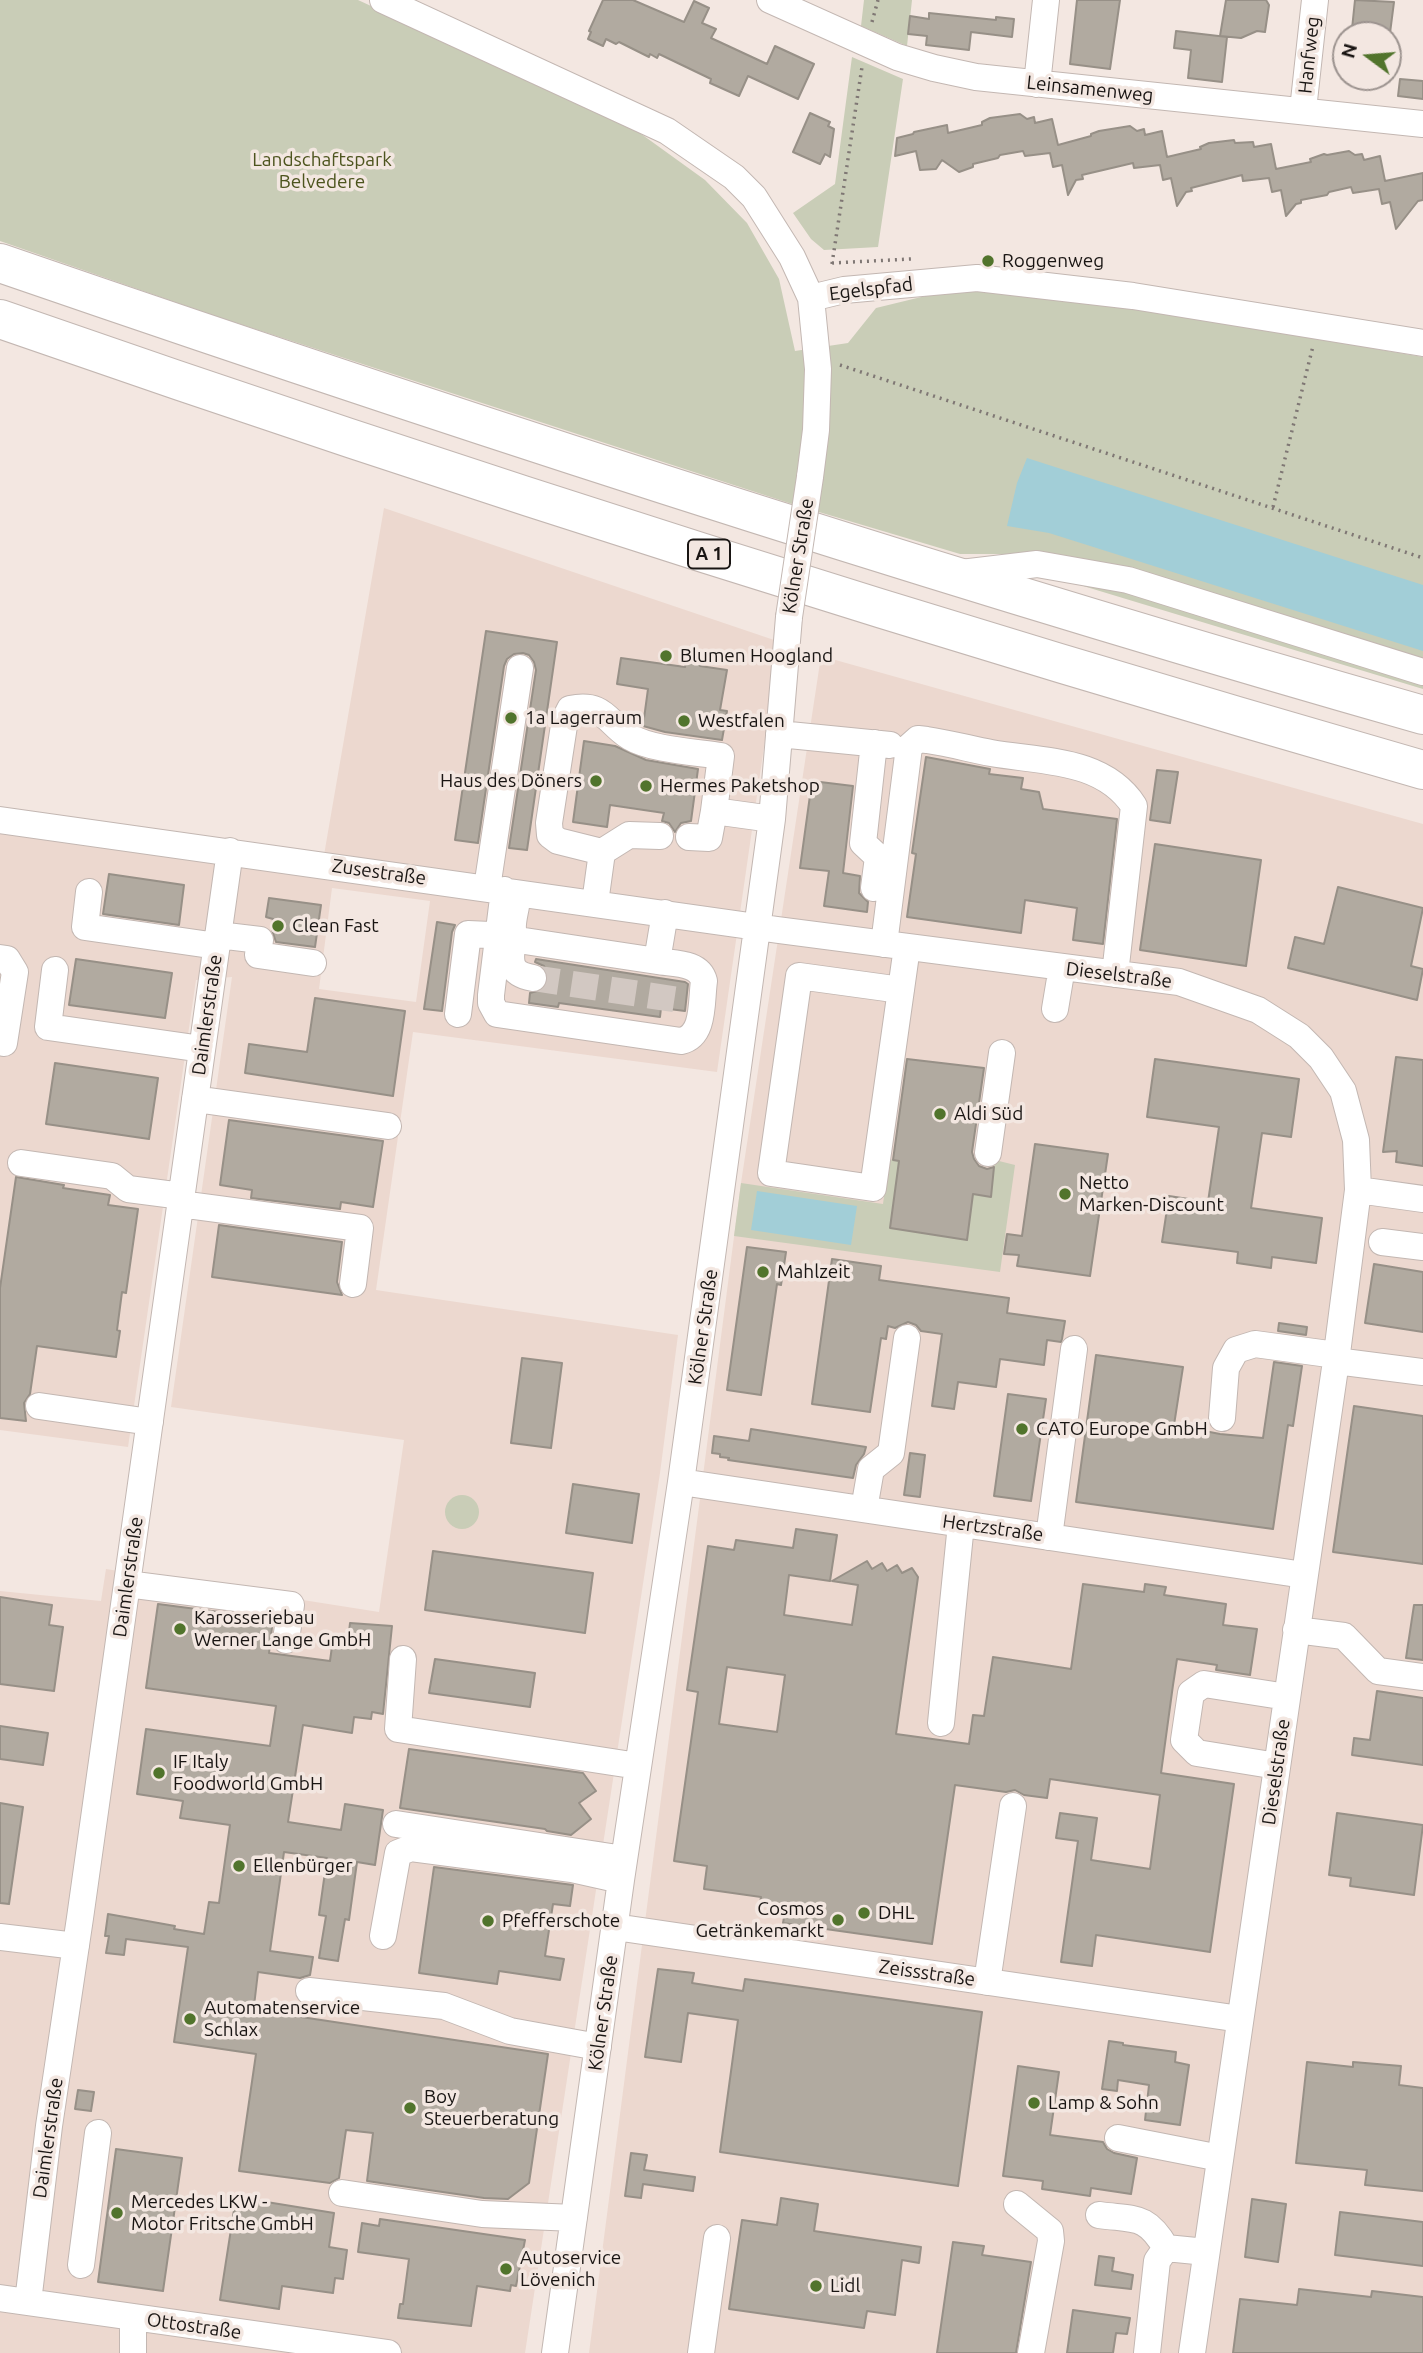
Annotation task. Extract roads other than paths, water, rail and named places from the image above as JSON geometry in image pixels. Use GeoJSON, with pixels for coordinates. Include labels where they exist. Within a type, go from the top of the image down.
{"type":"FeatureCollection","features":[{"type":"Feature","properties":{"kind":"highway"},"geometry":{"type":"LineString","coordinates":[[0,263],[303,367],[766,518],[1423,715]]}},
{"type":"Feature","properties":{"kind":"highway","name":"A 1"},"geometry":{"type":"LineString","coordinates":[[0,320],[267,412],[751,567],[1228,714],[1423,770]]}},
{"type":"Feature","properties":{"kind":"street","name":"Egelspfad"},"geometry":{"type":"LineString","coordinates":[[383,0],[667,131],[700,152],[734,177],[754,197],[792,257],[811,298],[844,290],[977,278],[1133,296],[1423,343]]}},
{"type":"Feature","properties":{"kind":"street","name":"Leinsamenweg"},"geometry":{"type":"LineString","coordinates":[[770,0],[866,44],[934,68],[976,77],[1423,124]]}},
{"type":"Feature","properties":{"kind":"street"},"geometry":{"type":"LineString","coordinates":[[1037,84],[1046,0]]}},
{"type":"Feature","properties":{"kind":"street","name":"Hanfweg"},"geometry":{"type":"LineString","coordinates":[[1303,110],[1315,0]]}},
{"type":"Feature","properties":{"kind":"street","name":"Kölner Straße"},"geometry":{"type":"LineString","coordinates":[[555,2353],[681,1482],[772,819],[789,617],[816,430],[817,357],[811,298]]}},
{"type":"Feature","properties":{"kind":"street"},"geometry":{"type":"LineString","coordinates":[[951,574],[1037,564],[1128,580],[1423,672]]}},
{"type":"Feature","properties":{"kind":"street"},"geometry":{"type":"LineString","coordinates":[[520,668],[503,890],[506,935],[513,968],[516,973],[533,978]]}},
{"type":"Feature","properties":{"kind":"street"},"geometry":{"type":"LineString","coordinates":[[660,836],[629,835],[602,852],[558,841],[550,835],[565,719],[570,709],[580,707],[601,710],[630,737],[648,744],[721,756],[709,838],[689,837]]}},
{"type":"Feature","properties":{"kind":"street"},"geometry":{"type":"LineString","coordinates":[[779,734],[909,747]]}},
{"type":"Feature","properties":{"kind":"street"},"geometry":{"type":"LineString","coordinates":[[885,945],[909,747],[918,739],[927,740],[1087,769],[1126,793],[1134,806],[1115,974]]}},
{"type":"Feature","properties":{"kind":"street"},"geometry":{"type":"LineString","coordinates":[[874,743],[863,843],[878,857],[885,945],[901,990],[873,1188],[771,1173],[799,976],[901,990]]}},
{"type":"Feature","properties":{"kind":"street"},"geometry":{"type":"LineString","coordinates":[[714,811],[772,819]]}},
{"type":"Feature","properties":{"kind":"street","name":"Zusestraße"},"geometry":{"type":"LineString","coordinates":[[0,820],[757,927]]}},
{"type":"Feature","properties":{"kind":"street","name":"Daimlerstraße"},"geometry":{"type":"LineString","coordinates":[[27,2302],[49,2126],[230,851]]}},
{"type":"Feature","properties":{"kind":"street"},"geometry":{"type":"LineString","coordinates":[[595,903],[602,852]]}},
{"type":"Feature","properties":{"kind":"street"},"geometry":{"type":"LineString","coordinates":[[89,892],[85,927],[218,940],[260,940],[258,955],[313,963]]}},
{"type":"Feature","properties":{"kind":"street"},"geometry":{"type":"LineString","coordinates":[[657,961],[665,913]]}},
{"type":"Feature","properties":{"kind":"street","name":"Dieselstraße"},"geometry":{"type":"LineString","coordinates":[[757,927],[1179,982],[1258,1010],[1299,1036],[1321,1058],[1343,1091],[1356,1140],[1358,1190],[1192,2353]]}},
{"type":"Feature","properties":{"kind":"street"},"geometry":{"type":"LineString","coordinates":[[457,1014],[468,934],[506,935],[518,940],[695,967],[702,973],[704,981],[694,1002],[695,1034],[681,1041],[502,1015],[493,1007],[491,995],[506,935]]}},
{"type":"Feature","properties":{"kind":"street"},"geometry":{"type":"LineString","coordinates":[[0,958],[7,959],[15,972],[4,1043],[0,1042]]}},
{"type":"Feature","properties":{"kind":"street"},"geometry":{"type":"LineString","coordinates":[[1055,1009],[1062,967]]}},
{"type":"Feature","properties":{"kind":"street"},"geometry":{"type":"LineString","coordinates":[[55,970],[48,1027],[202,1049]]}},
{"type":"Feature","properties":{"kind":"street"},"geometry":{"type":"LineString","coordinates":[[988,1153],[1002,1053]]}},
{"type":"Feature","properties":{"kind":"street"},"geometry":{"type":"LineString","coordinates":[[195,1099],[388,1126]]}},
{"type":"Feature","properties":{"kind":"street"},"geometry":{"type":"LineString","coordinates":[[21,1163],[112,1176],[128,1189],[181,1200],[360,1228],[353,1284]]}},
{"type":"Feature","properties":{"kind":"street"},"geometry":{"type":"LineString","coordinates":[[1358,1190],[1423,1199]]}},
{"type":"Feature","properties":{"kind":"street"},"geometry":{"type":"LineString","coordinates":[[1382,1242],[1423,1247]]}},
{"type":"Feature","properties":{"kind":"street"},"geometry":{"type":"LineString","coordinates":[[864,1509],[871,1469],[891,1452],[906,1338]]}},
{"type":"Feature","properties":{"kind":"street"},"geometry":{"type":"LineString","coordinates":[[1222,1418],[1226,1368],[1237,1350],[1255,1344],[1423,1372]]}},
{"type":"Feature","properties":{"kind":"street"},"geometry":{"type":"LineString","coordinates":[[1049,1537],[1074,1349]]}},
{"type":"Feature","properties":{"kind":"street"},"geometry":{"type":"LineString","coordinates":[[39,1406],[150,1422]]}},
{"type":"Feature","properties":{"kind":"street","name":"Hertzstraße"},"geometry":{"type":"LineString","coordinates":[[681,1482],[1304,1575]]}},
{"type":"Feature","properties":{"kind":"street"},"geometry":{"type":"LineString","coordinates":[[941,1723],[961,1524]]}},
{"type":"Feature","properties":{"kind":"street"},"geometry":{"type":"LineString","coordinates":[[127,1584],[291,1605],[286,1640]]}},
{"type":"Feature","properties":{"kind":"street"},"geometry":{"type":"LineString","coordinates":[[1296,1630],[1344,1636],[1378,1671],[1423,1677]]}},
{"type":"Feature","properties":{"kind":"street"},"geometry":{"type":"LineString","coordinates":[[403,1659],[398,1729],[638,1766]]}},
{"type":"Feature","properties":{"kind":"street"},"geometry":{"type":"LineString","coordinates":[[1277,1766],[1197,1753],[1184,1740],[1185,1721],[1191,1693],[1204,1684],[1287,1697]]}},
{"type":"Feature","properties":{"kind":"street"},"geometry":{"type":"LineString","coordinates":[[987,1982],[1013,1806]]}},
{"type":"Feature","properties":{"kind":"street"},"geometry":{"type":"LineString","coordinates":[[396,1824],[623,1870]]}},
{"type":"Feature","properties":{"kind":"street"},"geometry":{"type":"LineString","coordinates":[[383,1936],[398,1853],[402,1850],[411,1848],[572,1869],[623,1870]]}},
{"type":"Feature","properties":{"kind":"street","name":"Zeissstraße"},"geometry":{"type":"LineString","coordinates":[[615,1927],[1240,2019]]}},
{"type":"Feature","properties":{"kind":"street"},"geometry":{"type":"LineString","coordinates":[[0,1937],[76,1946]]}},
{"type":"Feature","properties":{"kind":"street"},"geometry":{"type":"LineString","coordinates":[[309,1991],[444,2006],[510,2031],[598,2047]]}},
{"type":"Feature","properties":{"kind":"street"},"geometry":{"type":"LineString","coordinates":[[80,2265],[98,2133]]}},
{"type":"Feature","properties":{"kind":"street"},"geometry":{"type":"LineString","coordinates":[[1118,2138],[1220,2158]]}},
{"type":"Feature","properties":{"kind":"street"},"geometry":{"type":"LineString","coordinates":[[342,2193],[482,2214],[574,2218]]}},
{"type":"Feature","properties":{"kind":"street"},"geometry":{"type":"LineString","coordinates":[[1017,2204],[1050,2231],[1051,2241],[1031,2353]]}},
{"type":"Feature","properties":{"kind":"street"},"geometry":{"type":"LineString","coordinates":[[1099,2215],[1143,2221],[1155,2231],[1166,2248]]}},
{"type":"Feature","properties":{"kind":"street"},"geometry":{"type":"LineString","coordinates":[[701,2353],[717,2238]]}},
{"type":"Feature","properties":{"kind":"street"},"geometry":{"type":"LineString","coordinates":[[1147,2353],[1160,2253],[1166,2248],[1206,2252]]}},
{"type":"Feature","properties":{"kind":"street","name":"Ottostraße"},"geometry":{"type":"LineString","coordinates":[[0,2298],[133,2317],[238,2343],[372,2352]]}},
{"type":"Feature","properties":{"kind":"street"},"geometry":{"type":"LineString","coordinates":[[133,2317],[133,2353]]}},
{"type":"Feature","properties":{"kind":"water"},"geometry":{"type":"Polygon","coordinates":[[[1027,458],[1423,585],[1423,651],[1049,533],[1007,526],[1017,483],[1027,458]]]}},
{"type":"Feature","properties":{"kind":"water"},"geometry":{"type":"Polygon","coordinates":[[[757,1191],[857,1206],[851,1245],[751,1230],[757,1191]]]}},
{"type":"Feature","properties":{"kind":"tunnel"},"geometry":{"type":"LineString","coordinates":[[533,978],[686,1001]]}},
{"type":"Feature","properties":{"kind":"place","name":"Roggenweg"},"geometry":{"type":"Point","coordinates":[988,261]}},
{"type":"Feature","properties":{"kind":"place","name":"Blumen Hoogland"},"geometry":{"type":"Point","coordinates":[666,656]}},
{"type":"Feature","properties":{"kind":"place","name":"1a Lagerraum"},"geometry":{"type":"Point","coordinates":[511,718]}},
{"type":"Feature","properties":{"kind":"place","name":"Westfalen"},"geometry":{"type":"Point","coordinates":[684,721]}},
{"type":"Feature","properties":{"kind":"place","name":"Haus des Döners"},"geometry":{"type":"Point","coordinates":[596,781]}},
{"type":"Feature","properties":{"kind":"place","name":"Hermes Paketshop"},"geometry":{"type":"Point","coordinates":[646,786]}},
{"type":"Feature","properties":{"kind":"place","name":"Clean Fast"},"geometry":{"type":"Point","coordinates":[278,926]}},
{"type":"Feature","properties":{"kind":"place","name":"Aldi Süd"},"geometry":{"type":"Point","coordinates":[940,1114]}},
{"type":"Feature","properties":{"kind":"place","name":"Netto Marken-Discount"},"geometry":{"type":"Point","coordinates":[1065,1194]}},
{"type":"Feature","properties":{"kind":"place","name":"Mahlzeit"},"geometry":{"type":"Point","coordinates":[763,1272]}},
{"type":"Feature","properties":{"kind":"place","name":"CATO Europe GmbH"},"geometry":{"type":"Point","coordinates":[1022,1429]}},
{"type":"Feature","properties":{"kind":"place","name":"Karosseriebau Werner Lange GmbH"},"geometry":{"type":"Point","coordinates":[180,1629]}},
{"type":"Feature","properties":{"kind":"place","name":"IF Italy Foodworld GmbH"},"geometry":{"type":"Point","coordinates":[159,1773]}},
{"type":"Feature","properties":{"kind":"place","name":"Ellenbürger"},"geometry":{"type":"Point","coordinates":[239,1866]}},
{"type":"Feature","properties":{"kind":"place","name":"DHL"},"geometry":{"type":"Point","coordinates":[864,1913]}},
{"type":"Feature","properties":{"kind":"place","name":"Cosmos Getränkemarkt"},"geometry":{"type":"Point","coordinates":[838,1920]}},
{"type":"Feature","properties":{"kind":"place","name":"Pfefferschote"},"geometry":{"type":"Point","coordinates":[488,1921]}},
{"type":"Feature","properties":{"kind":"place","name":"Automatenservice Schlax"},"geometry":{"type":"Point","coordinates":[190,2019]}},
{"type":"Feature","properties":{"kind":"place","name":"Lamp & Sohn"},"geometry":{"type":"Point","coordinates":[1034,2103]}},
{"type":"Feature","properties":{"kind":"place","name":"Boy Steuerberatung"},"geometry":{"type":"Point","coordinates":[410,2108]}},
{"type":"Feature","properties":{"kind":"place","name":"Mercedes LKW - Motor Fritsche GmbH"},"geometry":{"type":"Point","coordinates":[117,2213]}},
{"type":"Feature","properties":{"kind":"place","name":"Autoservice Lövenich"},"geometry":{"type":"Point","coordinates":[506,2269]}},
{"type":"Feature","properties":{"kind":"place","name":"Lidl"},"geometry":{"type":"Point","coordinates":[816,2286]}},
{"type":"Feature","properties":{"kind":"park label","name":"Landschaftspark Belvedere"},"geometry":{"type":"Point","coordinates":[322,171]}}]}
